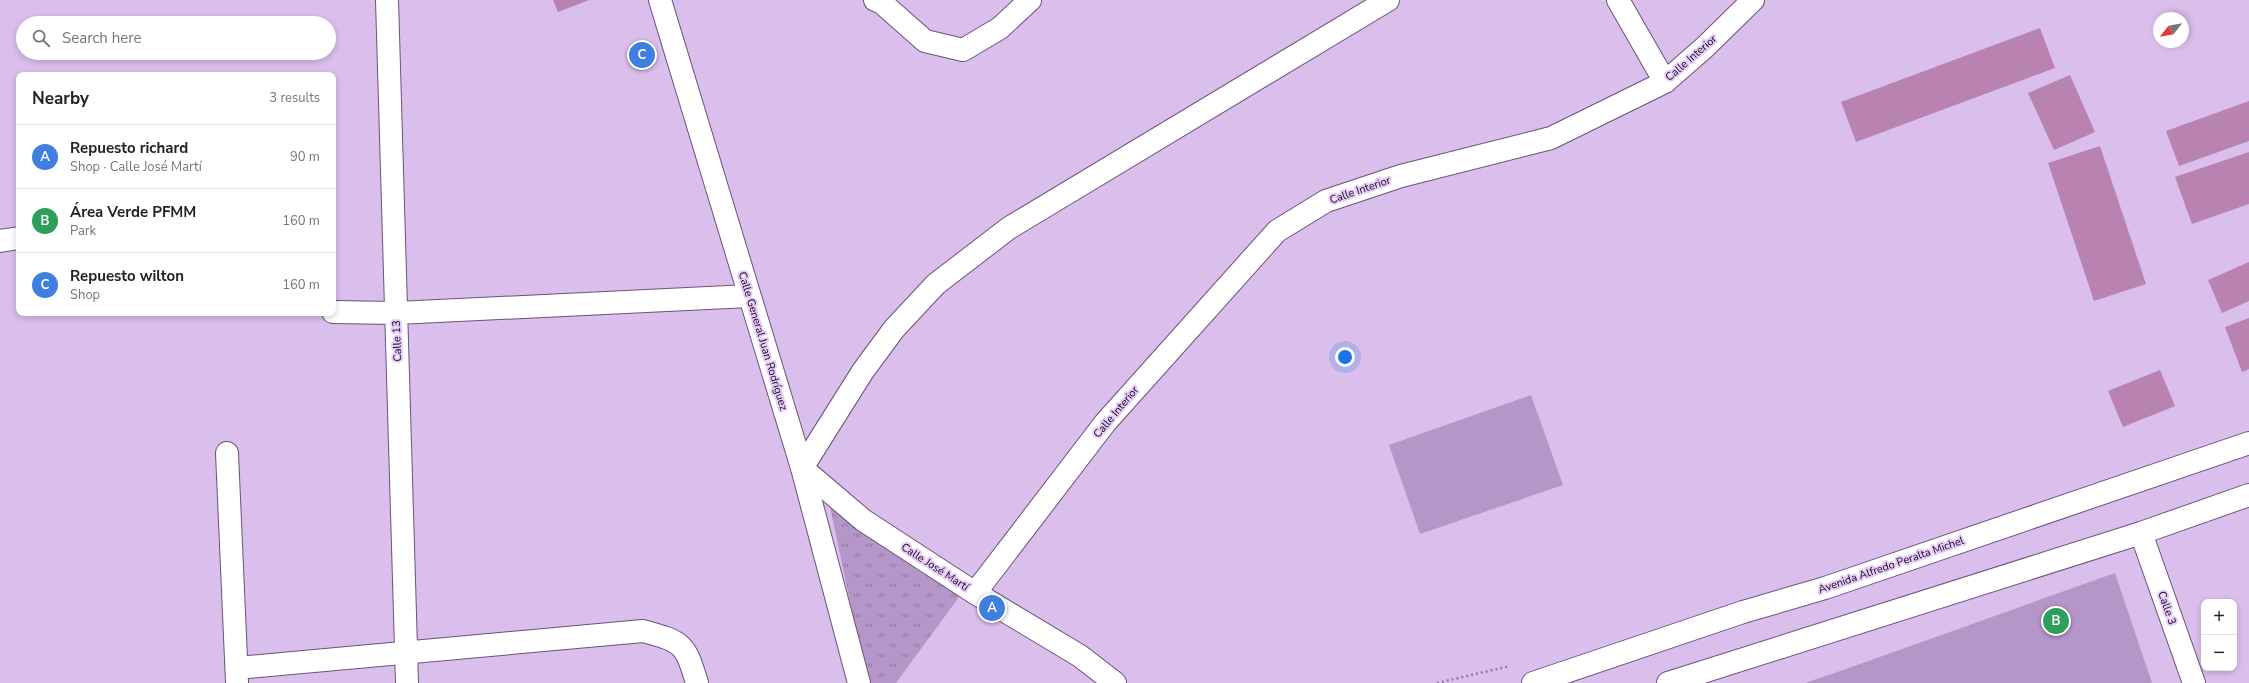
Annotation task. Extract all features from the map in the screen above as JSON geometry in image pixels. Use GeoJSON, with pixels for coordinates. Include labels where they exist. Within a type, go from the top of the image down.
{"type":"FeatureCollection","features":[{"type":"Feature","properties":{"kind":"street","name":"Calle 13"},"geometry":{"type":"LineString","coordinates":[[387,0],[407,683]]}},
{"type":"Feature","properties":{"kind":"street","name":"Calle General Juan Rodríguez"},"geometry":{"type":"LineString","coordinates":[[660,0],[802,468],[859,683]]}},
{"type":"Feature","properties":{"kind":"street"},"geometry":{"type":"LineString","coordinates":[[875,0],[882,3],[925,41],[963,50],[1000,28],[1030,0]]}},
{"type":"Feature","properties":{"kind":"street"},"geometry":{"type":"LineString","coordinates":[[802,468],[863,371],[894,329],[936,284],[1009,228],[1388,0]]}},
{"type":"Feature","properties":{"kind":"street"},"geometry":{"type":"LineString","coordinates":[[1618,0],[1665,82]]}},
{"type":"Feature","properties":{"kind":"street","name":"Calle Interior"},"geometry":{"type":"LineString","coordinates":[[975,593],[1105,423],[1276,231],[1326,201],[1401,176],[1551,138],[1665,82],[1705,48],[1752,0]]}},
{"type":"Feature","properties":{"kind":"street"},"geometry":{"type":"LineString","coordinates":[[0,240],[16,238]]}},
{"type":"Feature","properties":{"kind":"street"},"geometry":{"type":"LineString","coordinates":[[336,312],[397,313],[749,296]]}},
{"type":"Feature","properties":{"kind":"street","name":"Avenida Alfredo Peralta Michel"},"geometry":{"type":"LineString","coordinates":[[1532,683],[1743,612],[1825,588],[2249,443]]}},
{"type":"Feature","properties":{"kind":"street"},"geometry":{"type":"LineString","coordinates":[[227,452],[237,676],[406,653],[643,630],[675,640],[689,656],[697,683]]}},
{"type":"Feature","properties":{"kind":"street","name":"Calle José Martí"},"geometry":{"type":"LineString","coordinates":[[802,468],[863,520],[975,593],[1080,656],[1115,683]]}},
{"type":"Feature","properties":{"kind":"street"},"geometry":{"type":"LineString","coordinates":[[1668,683],[2141,533],[2249,495]]}},
{"type":"Feature","properties":{"kind":"street","name":"Calle 3"},"geometry":{"type":"LineString","coordinates":[[2141,533],[2194,683]]}},
{"type":"Feature","properties":{"kind":"green space"},"geometry":{"type":"Polygon","coordinates":[[[1531,395],[1563,485],[1420,534],[1389,445],[1531,395]]]}},
{"type":"Feature","properties":{"kind":"green space"},"geometry":{"type":"Polygon","coordinates":[[[828,497],[943,582],[959,597],[896,683],[867,683],[828,497]]]}},
{"type":"Feature","properties":{"kind":"green space"},"geometry":{"type":"Polygon","coordinates":[[[2115,573],[2152,683],[1805,683],[1846,669],[2115,573]]]}},
{"type":"Feature","properties":{"kind":"building"},"geometry":{"type":"Polygon","coordinates":[[[553,0],[589,0],[558,12],[553,0]]]}},
{"type":"Feature","properties":{"kind":"building"},"geometry":{"type":"Polygon","coordinates":[[[2040,28],[2055,68],[1856,142],[1841,102],[2040,28]]]}},
{"type":"Feature","properties":{"kind":"building"},"geometry":{"type":"Polygon","coordinates":[[[2070,75],[2095,132],[2054,150],[2028,93],[2070,75]]]}},
{"type":"Feature","properties":{"kind":"building"},"geometry":{"type":"Polygon","coordinates":[[[2249,101],[2249,141],[2179,166],[2166,131],[2249,101]]]}},
{"type":"Feature","properties":{"kind":"building"},"geometry":{"type":"Polygon","coordinates":[[[2100,146],[2146,284],[2094,301],[2048,163],[2100,146]]]}},
{"type":"Feature","properties":{"kind":"building"},"geometry":{"type":"Polygon","coordinates":[[[2249,152],[2249,204],[2192,224],[2175,177],[2249,152]]]}},
{"type":"Feature","properties":{"kind":"building"},"geometry":{"type":"Polygon","coordinates":[[[2249,262],[2249,301],[2222,313],[2208,280],[2249,262]]]}},
{"type":"Feature","properties":{"kind":"building"},"geometry":{"type":"Polygon","coordinates":[[[2249,318],[2249,369],[2242,372],[2225,327],[2249,318]]]}},
{"type":"Feature","properties":{"kind":"building"},"geometry":{"type":"Polygon","coordinates":[[[2160,370],[2175,406],[2123,427],[2108,391],[2160,370]]]}},
{"type":"Feature","properties":{"kind":"place","name":"Repuesto wilton"},"geometry":{"type":"Point","coordinates":[642,55]}},
{"type":"Feature","properties":{"kind":"place","name":"Repuesto richard"},"geometry":{"type":"Point","coordinates":[992,608]}},
{"type":"Feature","properties":{"kind":"place","name":"Área Verde PFMM"},"geometry":{"type":"Point","coordinates":[2056,621]}}]}
